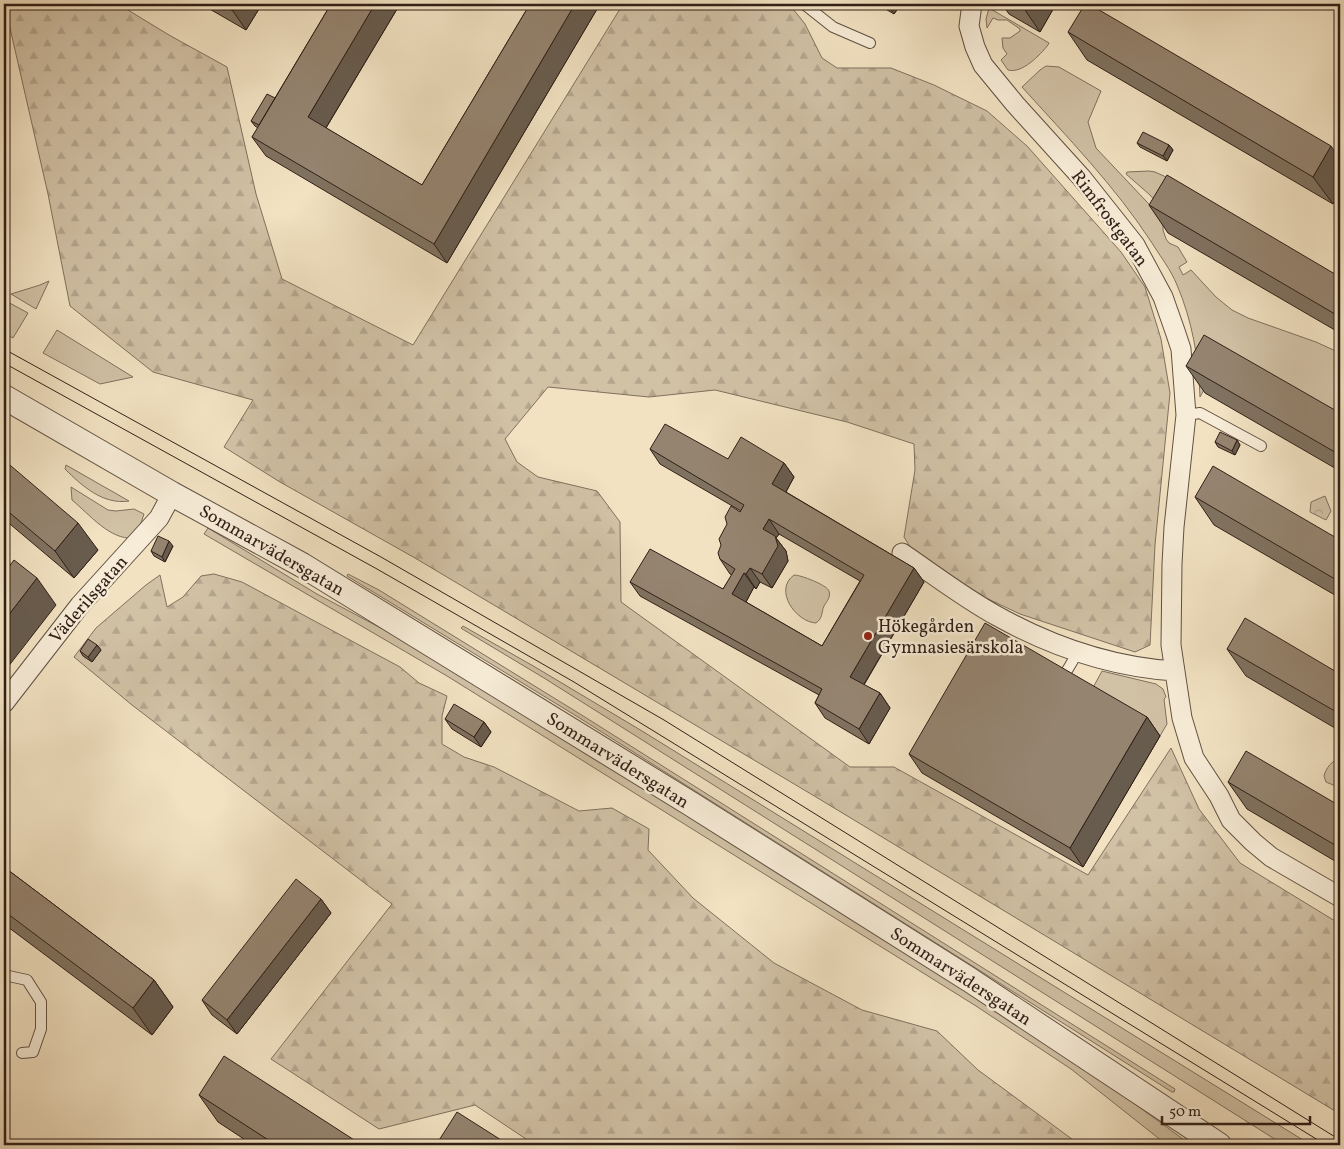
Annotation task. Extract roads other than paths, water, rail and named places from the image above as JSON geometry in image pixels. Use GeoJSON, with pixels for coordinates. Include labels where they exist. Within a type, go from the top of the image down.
{"type":"FeatureCollection","features":[{"type":"Feature","properties":{"kind":"street","name":"Rimfrostgatan"},"geometry":{"type":"LineString","coordinates":[[972,4],[969,26],[983,65],[1015,104],[1081,177],[1135,245],[1164,297],[1181,349],[1186,415],[1172,564],[1171,645],[1182,718],[1194,758],[1219,796],[1230,820],[1271,857],[1340,897]]}},
{"type":"Feature","properties":{"kind":"street","name":"Sommarvädersgatan"},"geometry":{"type":"LineString","coordinates":[[4,396],[172,494],[302,565],[682,799],[970,980],[1219,1145]]}},
{"type":"Feature","properties":{"kind":"street","name":"Väderilsgatan"},"geometry":{"type":"LineString","coordinates":[[4,703],[80,605],[159,518],[172,494]]}},
{"type":"Feature","properties":{"kind":"street"},"geometry":{"type":"LineString","coordinates":[[902,552],[995,620],[1078,652],[1152,670],[1175,671]]}},
{"type":"Feature","properties":{"kind":"lane"},"geometry":{"type":"LineString","coordinates":[[804,4],[833,26],[870,43]]}},
{"type":"Feature","properties":{"kind":"lane"},"geometry":{"type":"LineString","coordinates":[[1186,415],[1200,413],[1260,446]]}},
{"type":"Feature","properties":{"kind":"lane"},"geometry":{"type":"LineString","coordinates":[[1062,679],[1078,652]]}},
{"type":"Feature","properties":{"kind":"lane"},"geometry":{"type":"LineString","coordinates":[[4,975],[26,980],[41,1002],[41,1029],[33,1052],[22,1053]]}},
{"type":"Feature","properties":{"kind":"tram line"},"geometry":{"type":"LineString","coordinates":[[4,349],[381,557],[664,720],[1340,1140]]}},
{"type":"Feature","properties":{"kind":"tram line"},"geometry":{"type":"LineString","coordinates":[[4,363],[377,569],[574,682],[1326,1145]]}},
{"type":"Feature","properties":{"kind":"place","name":"Hökegården Gymnasiesärskola"},"geometry":{"type":"Point","coordinates":[868,636]}}]}
